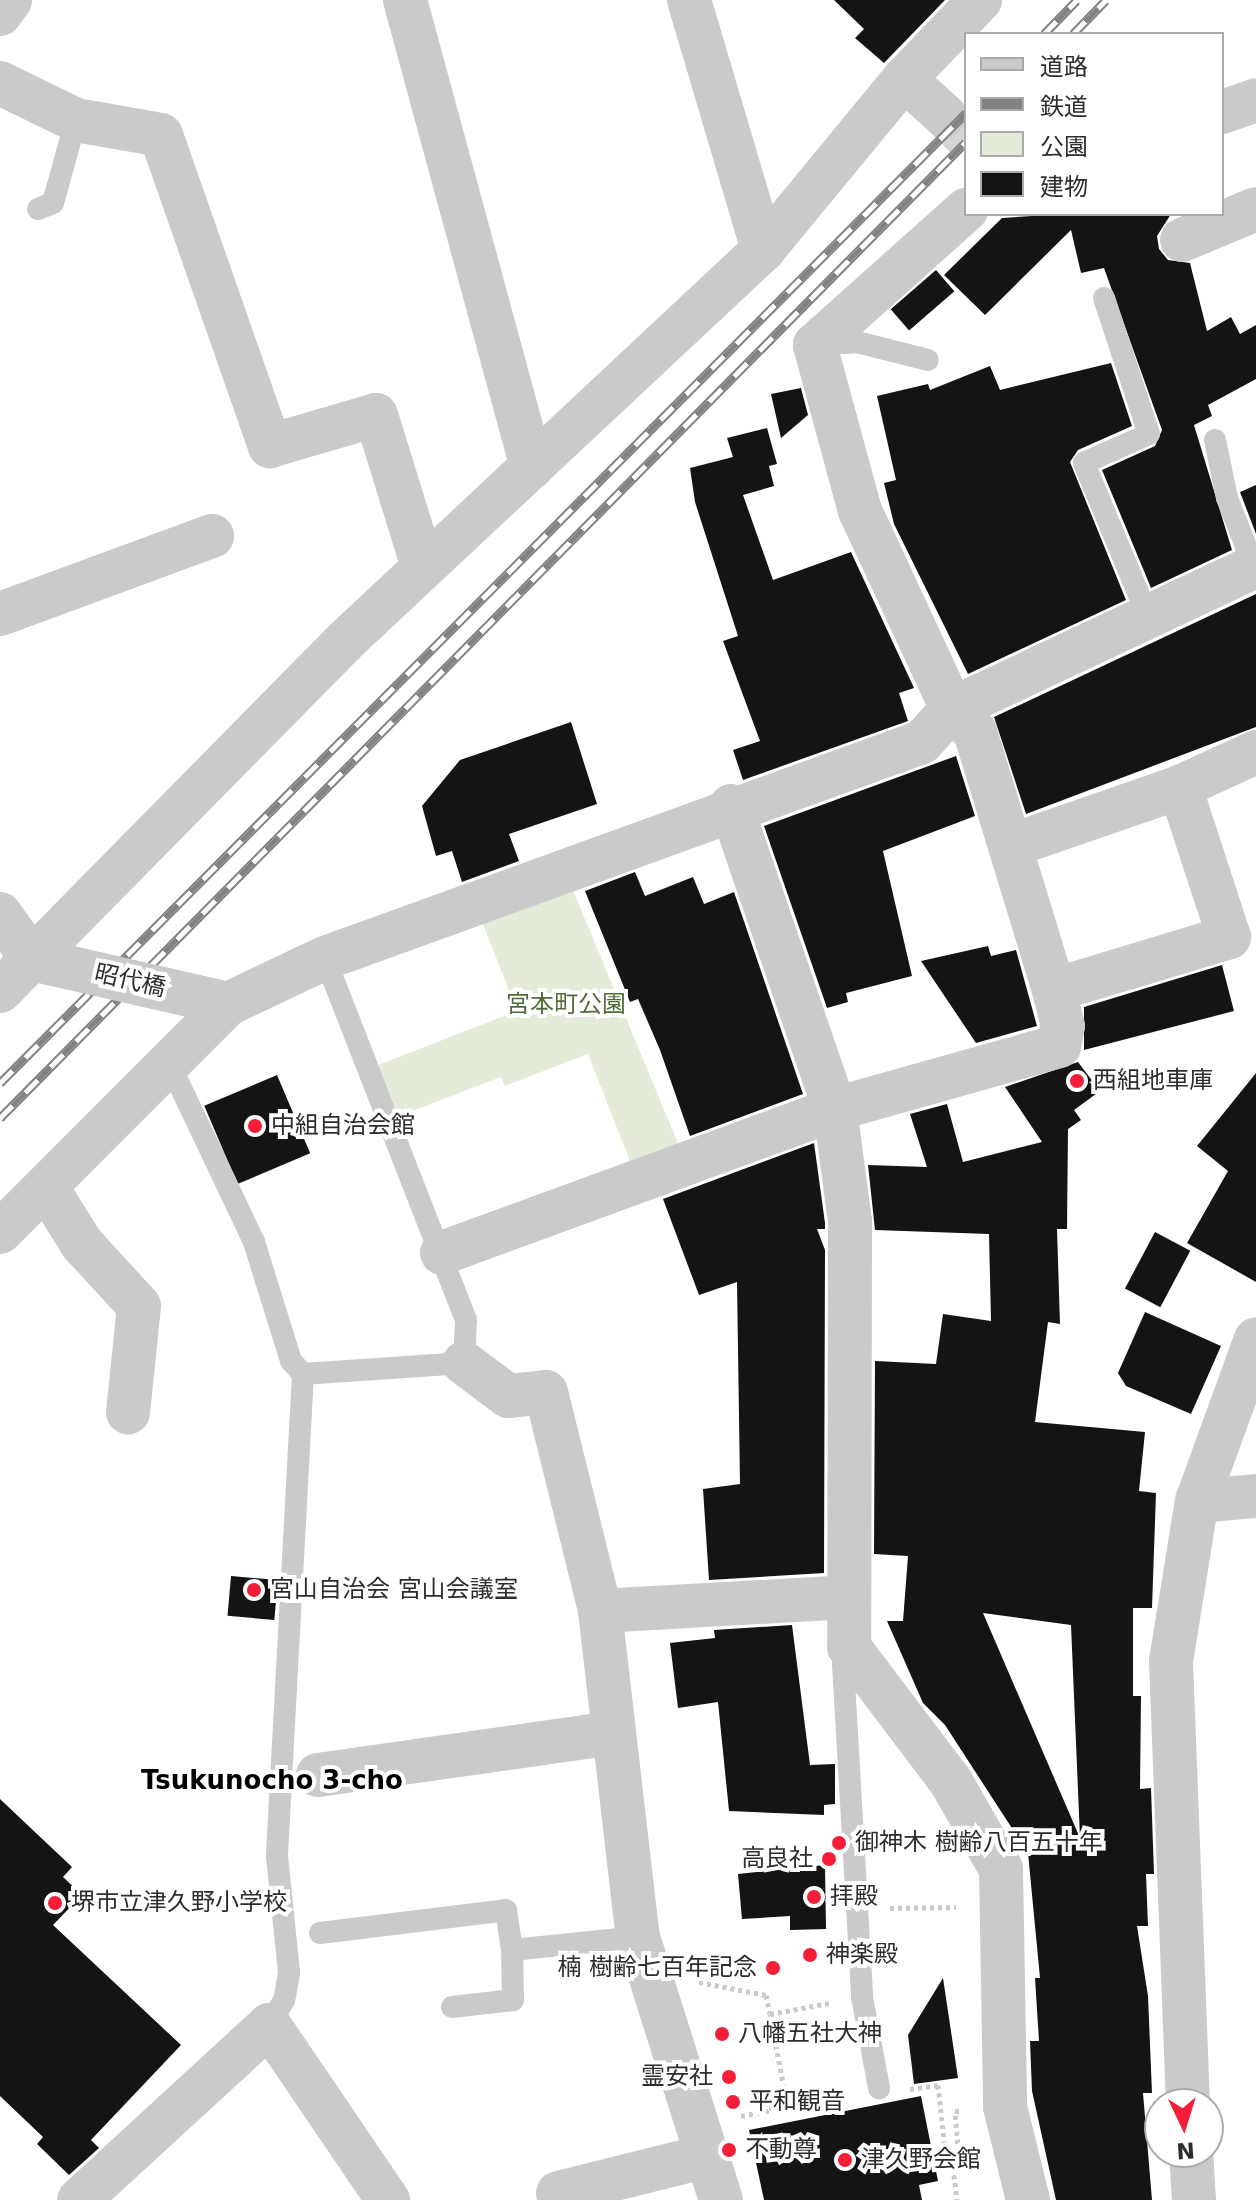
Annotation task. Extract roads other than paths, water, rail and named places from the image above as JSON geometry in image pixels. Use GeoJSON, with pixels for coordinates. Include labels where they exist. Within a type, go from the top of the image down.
{"type":"FeatureCollection","features":[{"type":"Feature","properties":{"kind":"street"},"geometry":{"type":"LineString","coordinates":[[0,14],[10,0]]}},
{"type":"Feature","properties":{"kind":"street"},"geometry":{"type":"LineString","coordinates":[[405,0],[532,467]]}},
{"type":"Feature","properties":{"kind":"street"},"geometry":{"type":"LineString","coordinates":[[689,0],[763,250]]}},
{"type":"Feature","properties":{"kind":"street"},"geometry":{"type":"LineString","coordinates":[[0,991],[423,567],[763,250],[904,79],[980,0]]}},
{"type":"Feature","properties":{"kind":"street"},"geometry":{"type":"LineString","coordinates":[[904,79],[944,115]]}},
{"type":"Feature","properties":{"kind":"street"},"geometry":{"type":"LineString","coordinates":[[0,83],[76,120],[161,135],[270,446],[376,415],[423,567]]}},
{"type":"Feature","properties":{"kind":"street"},"geometry":{"type":"LineString","coordinates":[[1224,111],[1256,100]]}},
{"type":"Feature","properties":{"kind":"street"},"geometry":{"type":"LineString","coordinates":[[1182,240],[1256,209]]}},
{"type":"Feature","properties":{"kind":"street"},"geometry":{"type":"LineString","coordinates":[[442,1253],[835,1109],[1059,1046],[1063,1026],[1054,990],[975,732],[952,709],[860,511],[815,345],[964,212]]}},
{"type":"Feature","properties":{"kind":"street"},"geometry":{"type":"LineString","coordinates":[[0,614],[212,536]]}},
{"type":"Feature","properties":{"kind":"street"},"geometry":{"type":"LineString","coordinates":[[0,1232],[171,1067],[228,1004],[325,958],[731,806],[922,742],[952,709],[1147,614],[1255,566]]}},
{"type":"Feature","properties":{"kind":"street"},"geometry":{"type":"LineString","coordinates":[[1010,846],[1180,787],[1256,752]]}},
{"type":"Feature","properties":{"kind":"street"},"geometry":{"type":"LineString","coordinates":[[1054,990],[1229,937],[1180,787]]}},
{"type":"Feature","properties":{"kind":"street"},"geometry":{"type":"LineString","coordinates":[[731,806],[835,1109],[850,1221],[849,1647],[951,1782],[1001,1869],[1005,2107],[1028,2200]]}},
{"type":"Feature","properties":{"kind":"street"},"geometry":{"type":"LineString","coordinates":[[0,914],[32,959]]}},
{"type":"Feature","properties":{"kind":"street","name":"昭代橋"},"geometry":{"type":"LineString","coordinates":[[32,959],[228,1004]]}},
{"type":"Feature","properties":{"kind":"street"},"geometry":{"type":"LineString","coordinates":[[47,1188],[82,1244],[139,1306],[128,1412]]}},
{"type":"Feature","properties":{"kind":"street"},"geometry":{"type":"LineString","coordinates":[[1187,2088],[1171,1661],[1197,1501],[1256,1339]]}},
{"type":"Feature","properties":{"kind":"street"},"geometry":{"type":"LineString","coordinates":[[464,1363],[508,1396],[546,1392],[600,1611],[638,1937],[704,2157],[721,2200]]}},
{"type":"Feature","properties":{"kind":"street"},"geometry":{"type":"LineString","coordinates":[[1197,1501],[1256,1496]]}},
{"type":"Feature","properties":{"kind":"street"},"geometry":{"type":"LineString","coordinates":[[600,1611],[848,1597]]}},
{"type":"Feature","properties":{"kind":"street"},"geometry":{"type":"LineString","coordinates":[[318,1775],[614,1733]]}},
{"type":"Feature","properties":{"kind":"street"},"geometry":{"type":"LineString","coordinates":[[79,2200],[269,2025],[388,2200]]}},
{"type":"Feature","properties":{"kind":"street"},"geometry":{"type":"LineString","coordinates":[[548,2197],[704,2157]]}},
{"type":"Feature","properties":{"kind":"street"},"geometry":{"type":"LineString","coordinates":[[1192,2168],[1194,2200]]}},
{"type":"Feature","properties":{"kind":"lane"},"geometry":{"type":"LineString","coordinates":[[38,209],[53,203],[76,120]]}},
{"type":"Feature","properties":{"kind":"lane"},"geometry":{"type":"LineString","coordinates":[[1104,298],[1149,434],[1084,463],[1147,614]]}},
{"type":"Feature","properties":{"kind":"lane"},"geometry":{"type":"LineString","coordinates":[[815,345],[857,342],[928,360]]}},
{"type":"Feature","properties":{"kind":"lane"},"geometry":{"type":"LineString","coordinates":[[1215,440],[1227,498],[1255,566]]}},
{"type":"Feature","properties":{"kind":"lane"},"geometry":{"type":"LineString","coordinates":[[303,1374],[464,1363],[466,1320],[325,958]]}},
{"type":"Feature","properties":{"kind":"lane"},"geometry":{"type":"LineString","coordinates":[[171,1067],[254,1242],[291,1361],[303,1374],[277,1856],[289,1973],[284,2000],[269,2025]]}},
{"type":"Feature","properties":{"kind":"lane"},"geometry":{"type":"LineString","coordinates":[[849,1647],[843,1664],[862,1997],[890,2090]]}},
{"type":"Feature","properties":{"kind":"lane"},"geometry":{"type":"LineString","coordinates":[[320,1933],[506,1910],[512,1950],[513,2000],[452,2007]]}},
{"type":"Feature","properties":{"kind":"lane"},"geometry":{"type":"LineString","coordinates":[[512,1950],[638,1937]]}},
{"type":"Feature","properties":{"kind":"tunnel"},"geometry":{"type":"LineString","coordinates":[[944,115],[964,135]]}},
{"type":"Feature","properties":{"kind":"railway"},"geometry":{"type":"LineString","coordinates":[[1046,32],[1077,0]]}},
{"type":"Feature","properties":{"kind":"railway"},"geometry":{"type":"LineString","coordinates":[[1075,32],[1106,0]]}},
{"type":"Feature","properties":{"kind":"railway"},"geometry":{"type":"LineString","coordinates":[[0,1083],[964,115]]}},
{"type":"Feature","properties":{"kind":"railway"},"geometry":{"type":"LineString","coordinates":[[0,1118],[964,144]]}},
{"type":"Feature","properties":{"kind":"place","name":"西組地車庫"},"geometry":{"type":"Point","coordinates":[1077,1081]}},
{"type":"Feature","properties":{"kind":"place","name":"中組自治会館"},"geometry":{"type":"Point","coordinates":[255,1126]}},
{"type":"Feature","properties":{"kind":"place","name":"宮山自治会 宮山会議室"},"geometry":{"type":"Point","coordinates":[254,1590]}},
{"type":"Feature","properties":{"kind":"place","name":"御神木 樹齢八百五十年"},"geometry":{"type":"Point","coordinates":[839,1843]}},
{"type":"Feature","properties":{"kind":"place","name":"高良社"},"geometry":{"type":"Point","coordinates":[829,1859]}},
{"type":"Feature","properties":{"kind":"place","name":"拝殿"},"geometry":{"type":"Point","coordinates":[814,1897]}},
{"type":"Feature","properties":{"kind":"place","name":"堺市立津久野小学校"},"geometry":{"type":"Point","coordinates":[55,1903]}},
{"type":"Feature","properties":{"kind":"place","name":"神楽殿"},"geometry":{"type":"Point","coordinates":[810,1955]}},
{"type":"Feature","properties":{"kind":"place","name":"楠 樹齢七百年記念"},"geometry":{"type":"Point","coordinates":[773,1968]}},
{"type":"Feature","properties":{"kind":"place","name":"八幡五社大神"},"geometry":{"type":"Point","coordinates":[722,2034]}},
{"type":"Feature","properties":{"kind":"place","name":"霊安社"},"geometry":{"type":"Point","coordinates":[729,2077]}},
{"type":"Feature","properties":{"kind":"place","name":"平和観音"},"geometry":{"type":"Point","coordinates":[733,2102]}},
{"type":"Feature","properties":{"kind":"place","name":"不動尊"},"geometry":{"type":"Point","coordinates":[729,2150]}},
{"type":"Feature","properties":{"kind":"place","name":"津久野会館"},"geometry":{"type":"Point","coordinates":[845,2160]}},
{"type":"Feature","properties":{"kind":"district","name":"Tsukunocho 3-cho"},"geometry":{"type":"Point","coordinates":[272,1781]}},
{"type":"Feature","properties":{"kind":"park label","name":"宮本町公園"},"geometry":{"type":"Point","coordinates":[566,1005]}}]}
